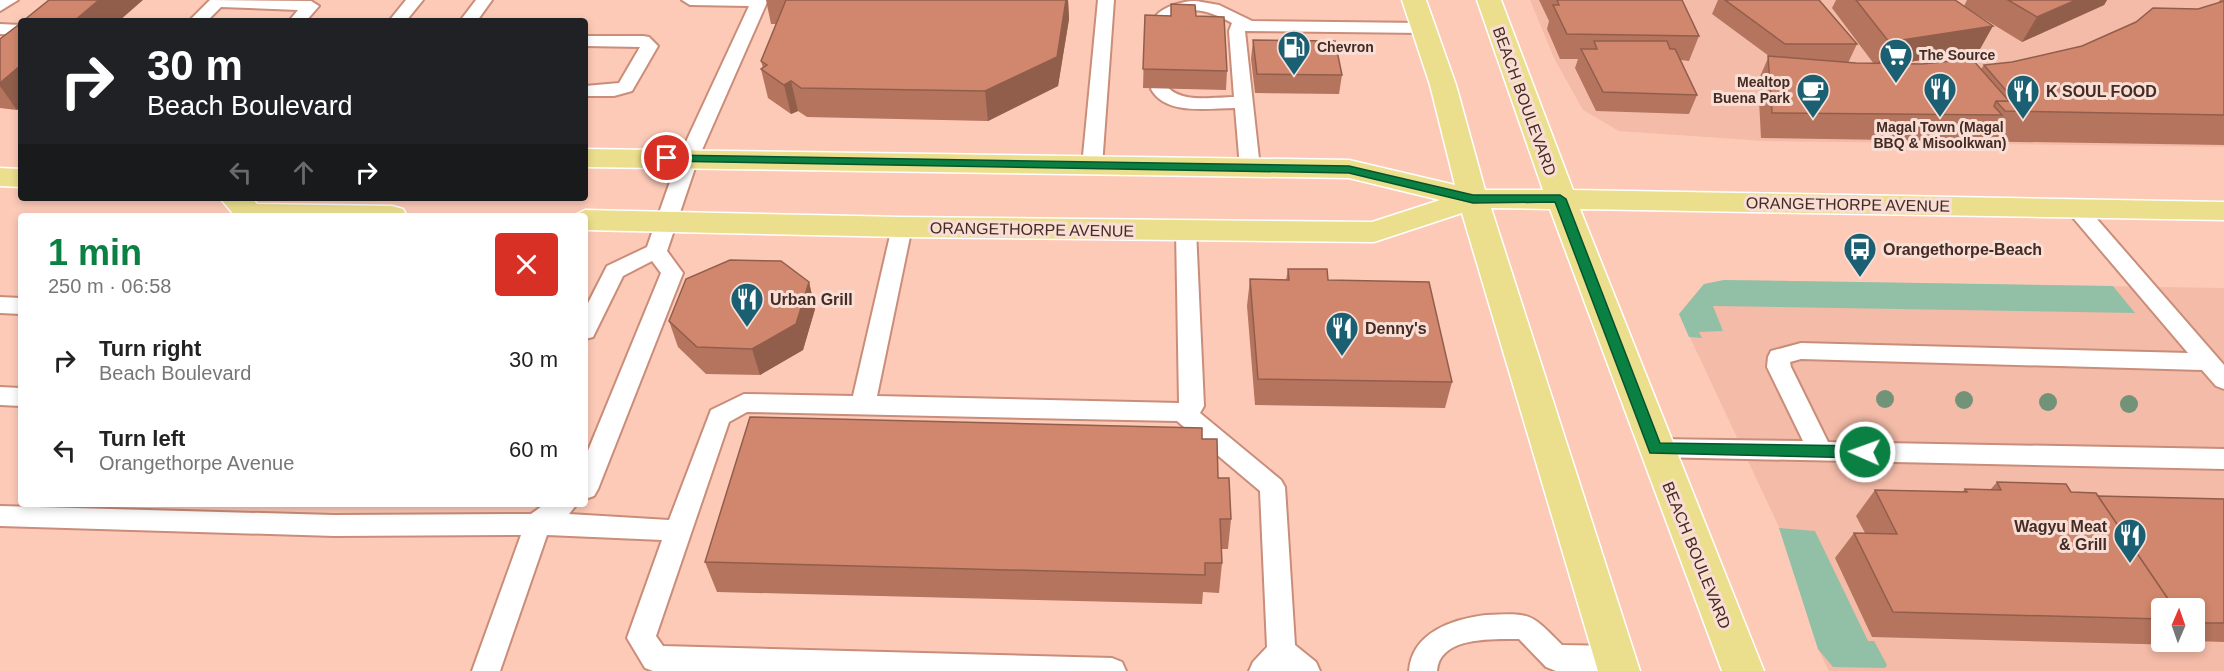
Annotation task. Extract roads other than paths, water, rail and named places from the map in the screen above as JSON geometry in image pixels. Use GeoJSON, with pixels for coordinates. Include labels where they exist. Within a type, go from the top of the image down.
{"type":"FeatureCollection","features":[{"type":"Feature","properties":{"kind":"main road"},"geometry":{"type":"LineString","coordinates":[[1414,0],[1443,85],[1473,199],[1617,665]]}},
{"type":"Feature","properties":{"kind":"main road","name":"BEACH BOULEVARD"},"geometry":{"type":"LineString","coordinates":[[1489,0],[1560,199],[1743,671]]}},
{"type":"Feature","properties":{"kind":"main road","name":"ORANGETHORPE AVENUE"},"geometry":{"type":"LineString","coordinates":[[588,158],[1349,169],[1473,199],[2224,211]]}},
{"type":"Feature","properties":{"kind":"main road"},"geometry":{"type":"LineString","coordinates":[[0,177],[18,178]]}},
{"type":"Feature","properties":{"kind":"main road","name":"ORANGETHORPE AVENUE"},"geometry":{"type":"LineString","coordinates":[[588,220],[902,227],[1374,232],[1473,199]]}},
{"type":"Feature","properties":{"kind":"main road"},"geometry":{"type":"LineString","coordinates":[[238,201],[249,213]]}},
{"type":"Feature","properties":{"kind":"lane"},"geometry":{"type":"LineString","coordinates":[[0,6],[10,0]]}},
{"type":"Feature","properties":{"kind":"lane"},"geometry":{"type":"LineString","coordinates":[[400,18],[415,0]]}},
{"type":"Feature","properties":{"kind":"lane"},"geometry":{"type":"LineString","coordinates":[[470,18],[484,0]]}},
{"type":"Feature","properties":{"kind":"lane"},"geometry":{"type":"LineString","coordinates":[[588,325],[615,271],[656,251],[668,222],[688,159],[760,1],[690,0]]}},
{"type":"Feature","properties":{"kind":"lane"},"geometry":{"type":"LineString","coordinates":[[1092,166],[1106,0]]}},
{"type":"Feature","properties":{"kind":"lane"},"geometry":{"type":"LineString","coordinates":[[200,18],[217,3],[311,6],[300,18]]}},
{"type":"Feature","properties":{"kind":"lane"},"geometry":{"type":"LineString","coordinates":[[1162,34],[1163,19],[1167,14],[1193,5],[1214,8],[1246,24]]}},
{"type":"Feature","properties":{"kind":"lane"},"geometry":{"type":"LineString","coordinates":[[1250,168],[1242,103],[1237,31],[1239,26],[1246,24],[1424,28]]}},
{"type":"Feature","properties":{"kind":"lane"},"geometry":{"type":"LineString","coordinates":[[0,29],[18,30]]}},
{"type":"Feature","properties":{"kind":"lane"},"geometry":{"type":"LineString","coordinates":[[588,40],[643,41],[649,46],[626,87],[614,92],[588,91]]}},
{"type":"Feature","properties":{"kind":"lane"},"geometry":{"type":"LineString","coordinates":[[1160,89],[1164,96],[1180,102],[1242,103]]}},
{"type":"Feature","properties":{"kind":"lane"},"geometry":{"type":"LineString","coordinates":[[2076,208],[2224,380]]}},
{"type":"Feature","properties":{"kind":"lane"},"geometry":{"type":"LineString","coordinates":[[863,405],[902,227]]}},
{"type":"Feature","properties":{"kind":"lane"},"geometry":{"type":"LineString","coordinates":[[1183,412],[1192,405],[1186,230]]}},
{"type":"Feature","properties":{"kind":"lane"},"geometry":{"type":"LineString","coordinates":[[588,482],[672,273],[656,251]]}},
{"type":"Feature","properties":{"kind":"lane"},"geometry":{"type":"LineString","coordinates":[[0,305],[18,306]]}},
{"type":"Feature","properties":{"kind":"lane"},"geometry":{"type":"LineString","coordinates":[[1820,451],[1779,367],[1779,357],[1801,351],[2209,362]]}},
{"type":"Feature","properties":{"kind":"lane"},"geometry":{"type":"LineString","coordinates":[[0,396],[18,397]]}},
{"type":"Feature","properties":{"kind":"lane"},"geometry":{"type":"LineString","coordinates":[[1112,671],[655,659],[641,638],[719,417],[744,403],[1183,412],[1272,487],[1272,661],[1306,671]]}},
{"type":"Feature","properties":{"kind":"lane"},"geometry":{"type":"LineString","coordinates":[[1655,448],[2224,459]]}},
{"type":"Feature","properties":{"kind":"lane"},"geometry":{"type":"LineString","coordinates":[[533,514],[555,507]]}},
{"type":"Feature","properties":{"kind":"lane"},"geometry":{"type":"LineString","coordinates":[[0,516],[46,510],[381,526],[533,514],[678,531]]}},
{"type":"Feature","properties":{"kind":"lane"},"geometry":{"type":"LineString","coordinates":[[486,671],[533,514]]}},
{"type":"Feature","properties":{"kind":"lane"},"geometry":{"type":"LineString","coordinates":[[1423,671],[1423,664],[1432,648],[1444,638],[1463,631],[1488,627],[1525,627],[1553,665],[1617,665]]}},
{"type":"Feature","properties":{"kind":"place","name":"Chevron"},"geometry":{"type":"Point","coordinates":[1294,76]}},
{"type":"Feature","properties":{"kind":"place","name":"The Source"},"geometry":{"type":"Point","coordinates":[1896,84]}},
{"type":"Feature","properties":{"kind":"place","name":"Magal Town (Magal BBQ & Misoolkwan)"},"geometry":{"type":"Point","coordinates":[1940,118]}},
{"type":"Feature","properties":{"kind":"place","name":"Mealtop Buena Park"},"geometry":{"type":"Point","coordinates":[1813,119]}},
{"type":"Feature","properties":{"kind":"place","name":"K SOUL FOOD"},"geometry":{"type":"Point","coordinates":[2023,120]}},
{"type":"Feature","properties":{"kind":"place","name":"Orangethorpe-Beach"},"geometry":{"type":"Point","coordinates":[1860,278]}},
{"type":"Feature","properties":{"kind":"place","name":"Urban Grill"},"geometry":{"type":"Point","coordinates":[747,328]}},
{"type":"Feature","properties":{"kind":"place","name":"Denny's"},"geometry":{"type":"Point","coordinates":[1342,357]}},
{"type":"Feature","properties":{"kind":"place","name":"Wagyu Meat & Grill"},"geometry":{"type":"Point","coordinates":[2130,564]}}]}
